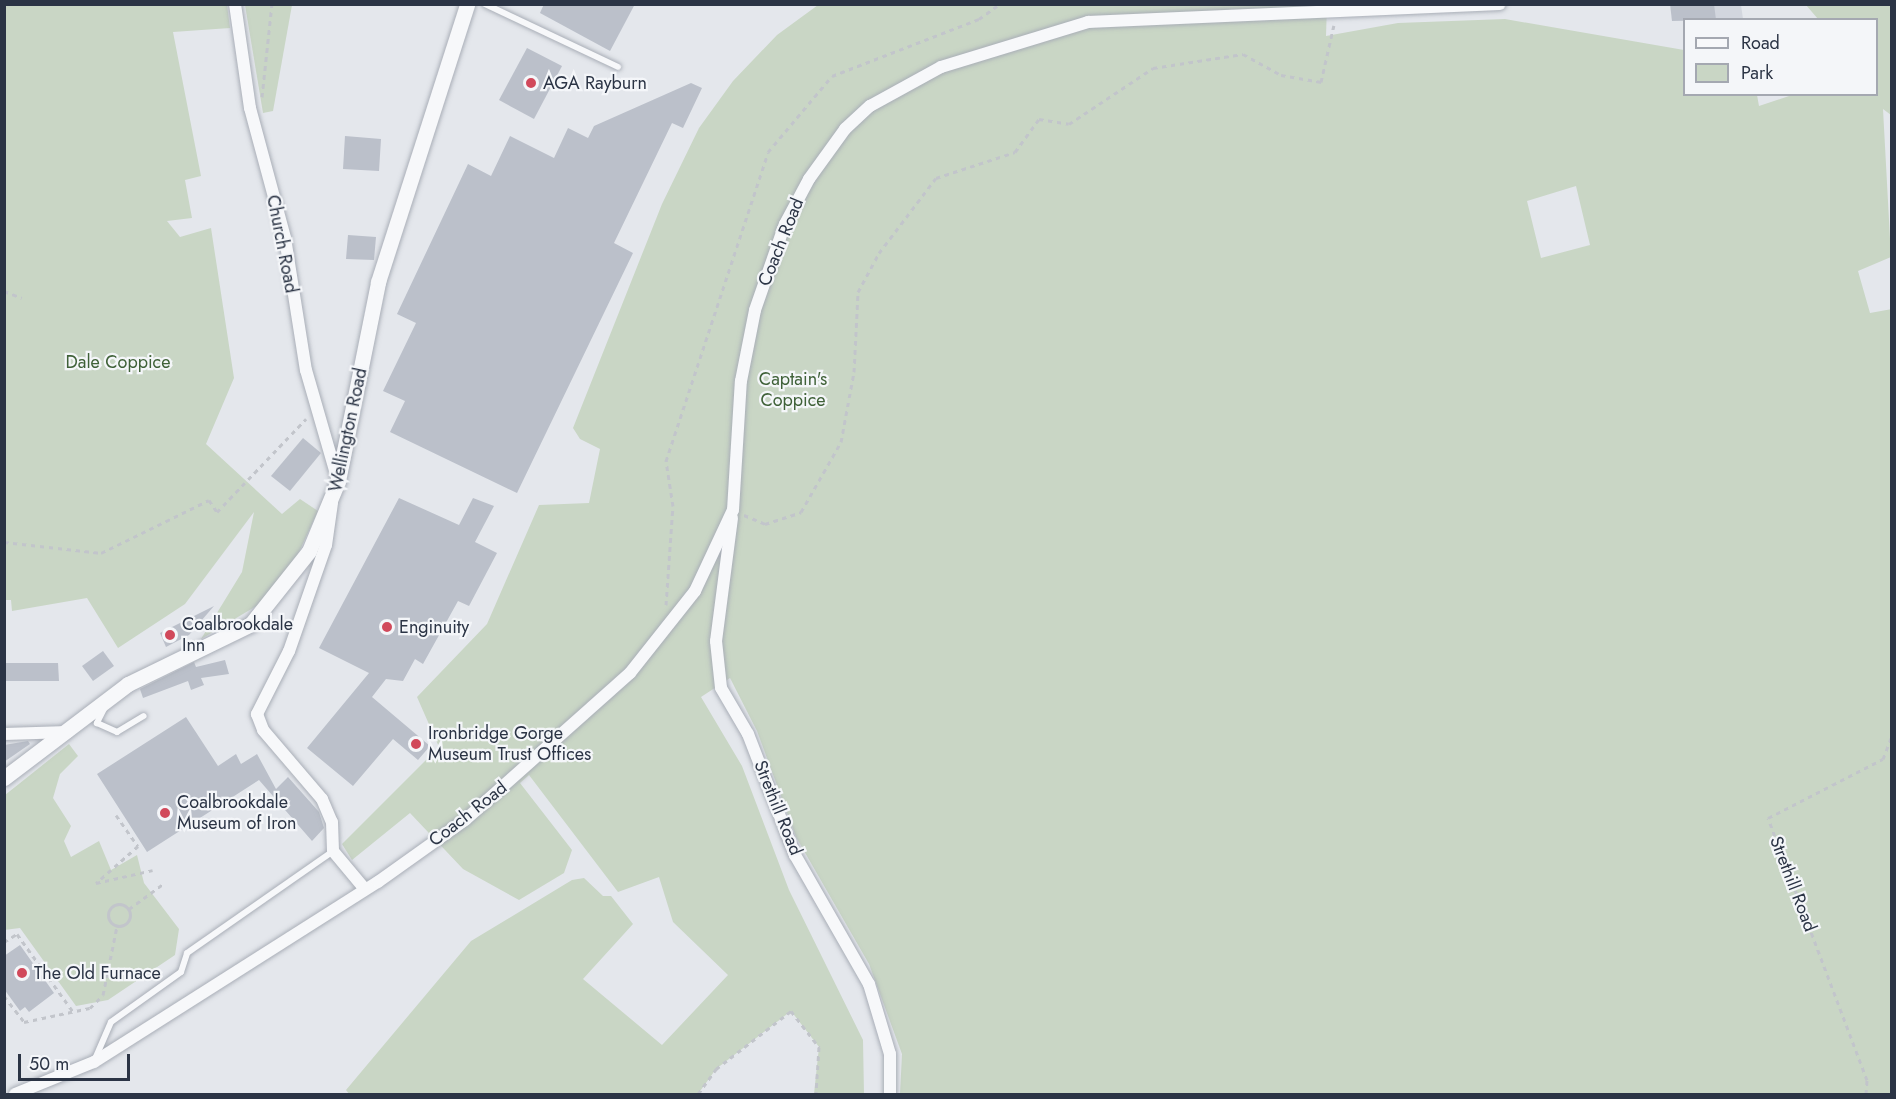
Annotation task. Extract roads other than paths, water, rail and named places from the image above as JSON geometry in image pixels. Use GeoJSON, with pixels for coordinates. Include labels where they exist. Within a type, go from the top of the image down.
{"type":"FeatureCollection","features":[{"type":"Feature","properties":{"kind":"street","name":"Church Road"},"geometry":{"type":"LineString","coordinates":[[235,4],[253,118],[285,238],[315,408],[338,481]]}},
{"type":"Feature","properties":{"kind":"street","name":"Wellington Road"},"geometry":{"type":"LineString","coordinates":[[4,778],[68,732],[107,700],[152,670],[220,644],[251,624],[294,575],[332,502],[378,282],[467,4]]}},
{"type":"Feature","properties":{"kind":"street","name":"Coach Road"},"geometry":{"type":"LineString","coordinates":[[15,1095],[94,1062],[465,820],[630,673],[695,591],[733,510],[734,440],[754,310],[785,224],[809,179],[845,129],[870,106],[941,67],[1088,22],[1337,8],[1500,4]]}},
{"type":"Feature","properties":{"kind":"street"},"geometry":{"type":"LineString","coordinates":[[332,502],[326,545],[289,651],[257,714],[263,730],[322,799],[332,822],[333,851],[364,888]]}},
{"type":"Feature","properties":{"kind":"street","name":"Strethill Road"},"geometry":{"type":"LineString","coordinates":[[733,510],[716,641],[721,688],[748,734],[795,855],[869,984],[890,1054],[890,1095]]}},
{"type":"Feature","properties":{"kind":"street"},"geometry":{"type":"LineString","coordinates":[[4,734],[68,732]]}},
{"type":"Feature","properties":{"kind":"lane"},"geometry":{"type":"LineString","coordinates":[[485,4],[618,68]]}},
{"type":"Feature","properties":{"kind":"lane"},"geometry":{"type":"LineString","coordinates":[[107,700],[97,723],[117,732],[144,716]]}},
{"type":"Feature","properties":{"kind":"lane"},"geometry":{"type":"LineString","coordinates":[[94,1062],[111,1022],[181,972],[188,953],[333,851]]}},
{"type":"Feature","properties":{"kind":"place","name":"AGA Rayburn"},"geometry":{"type":"Point","coordinates":[531,83]}},
{"type":"Feature","properties":{"kind":"place","name":"Enginuity"},"geometry":{"type":"Point","coordinates":[387,627]}},
{"type":"Feature","properties":{"kind":"place","name":"Coalbrookdale Inn"},"geometry":{"type":"Point","coordinates":[170,635]}},
{"type":"Feature","properties":{"kind":"place","name":"Ironbridge Gorge Museum Trust Offices"},"geometry":{"type":"Point","coordinates":[416,744]}},
{"type":"Feature","properties":{"kind":"place","name":"Coalbrookdale Museum of Iron"},"geometry":{"type":"Point","coordinates":[165,813]}},
{"type":"Feature","properties":{"kind":"place","name":"The Old Furnace"},"geometry":{"type":"Point","coordinates":[22,973]}},
{"type":"Feature","properties":{"kind":"park label","name":"Dale Coppice"},"geometry":{"type":"Point","coordinates":[118,362]}},
{"type":"Feature","properties":{"kind":"park label","name":"Captain's Coppice"},"geometry":{"type":"Point","coordinates":[793,390]}}]}
